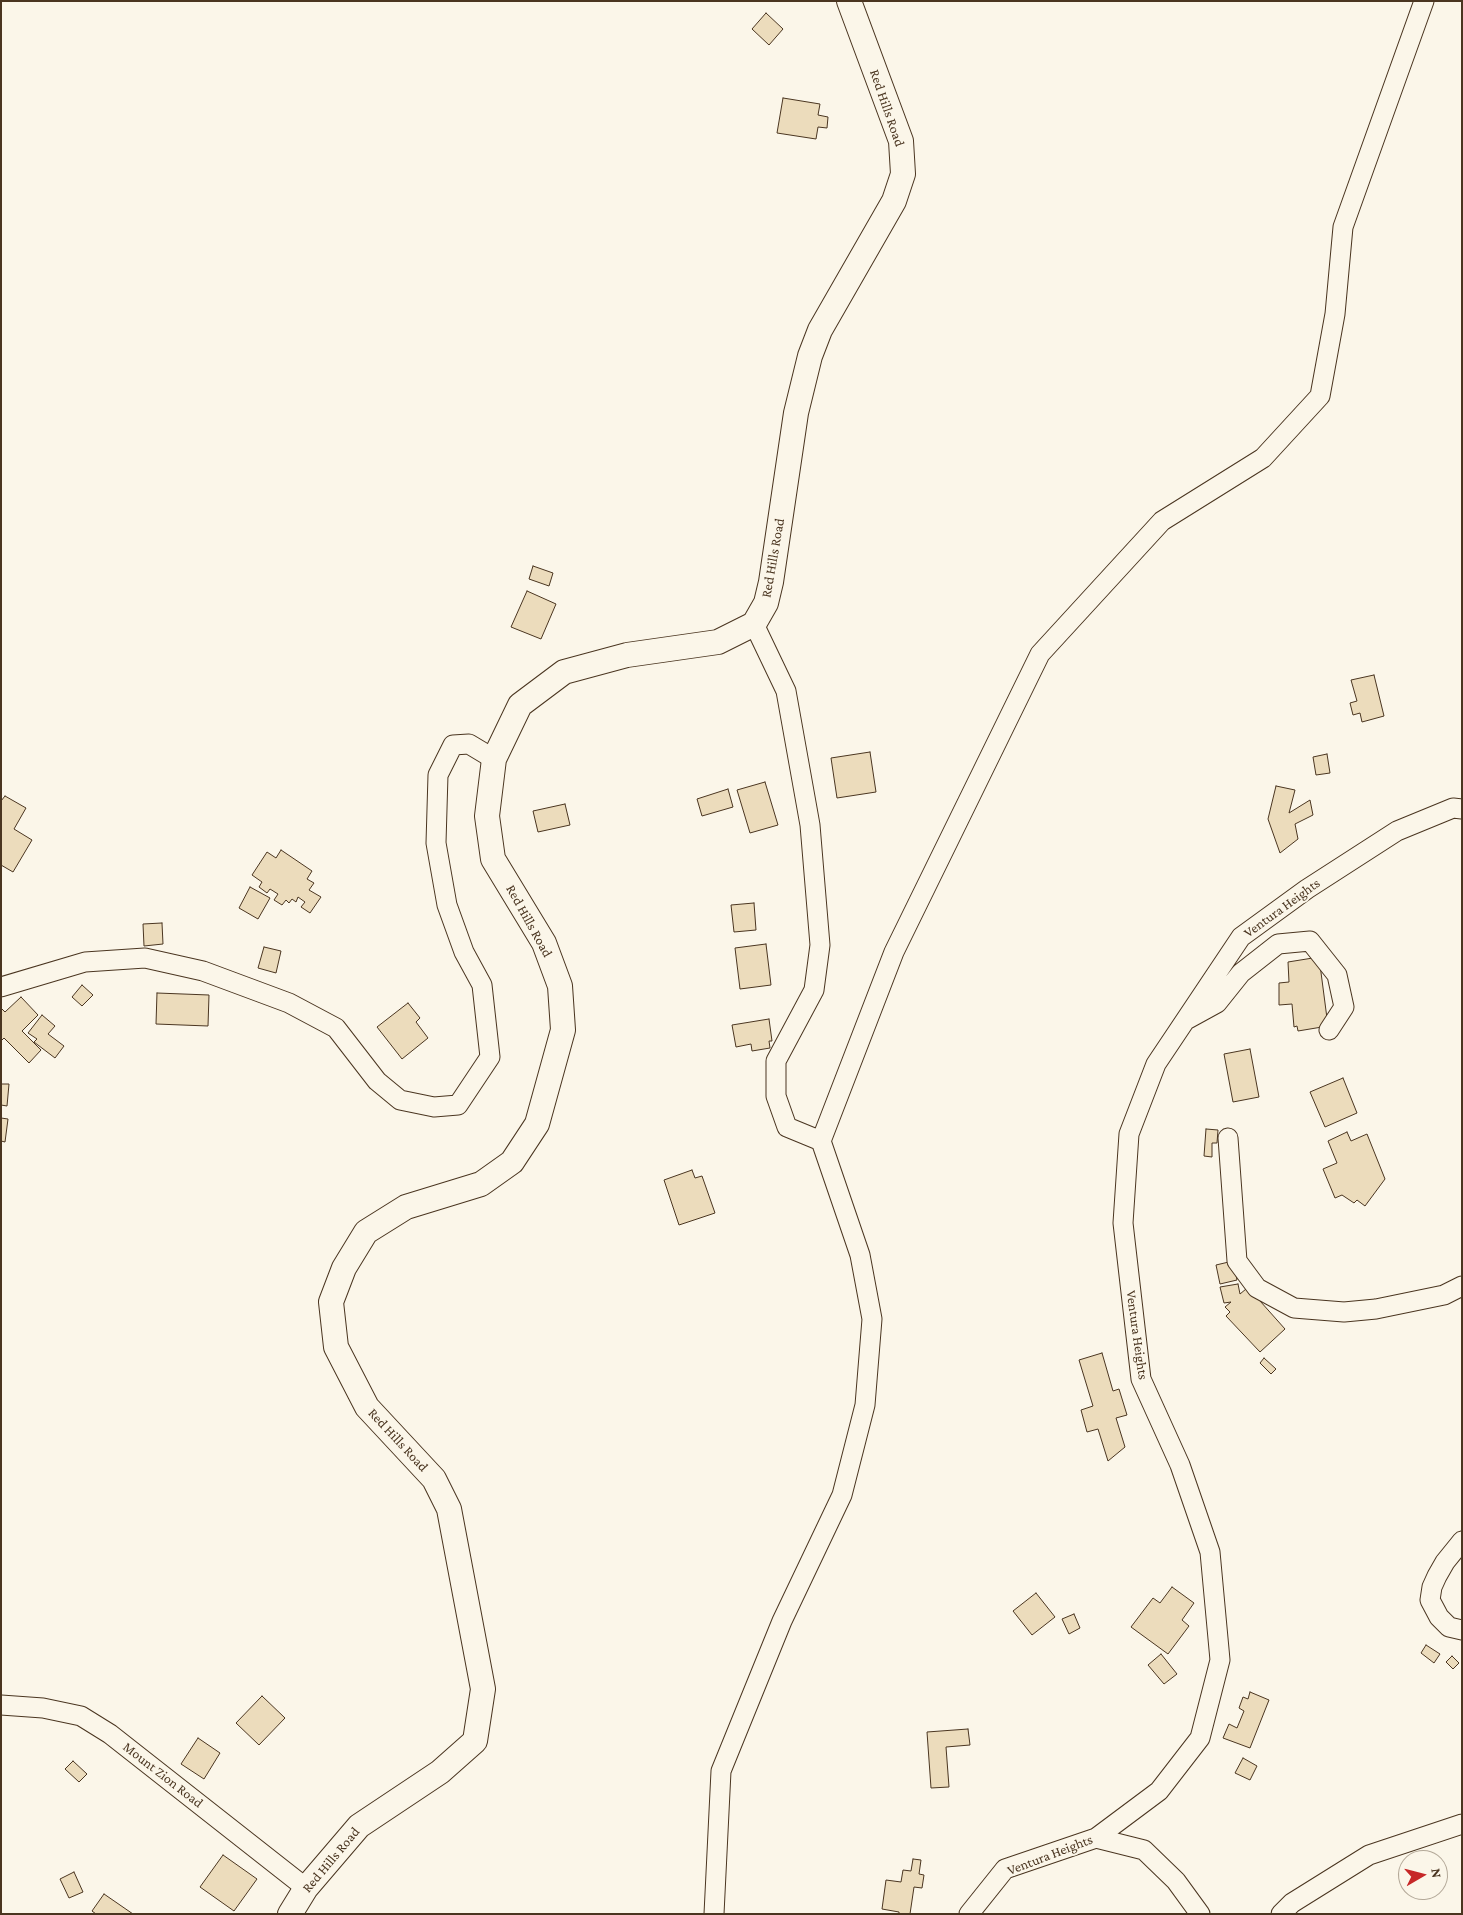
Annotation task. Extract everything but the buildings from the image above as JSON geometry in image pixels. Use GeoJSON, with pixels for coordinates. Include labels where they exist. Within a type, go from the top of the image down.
{"type":"FeatureCollection","features":[{"type":"Feature","properties":{"kind":"main road","name":"Red Hills Road"},"geometry":{"type":"LineString","coordinates":[[290,1914],[306,1888],[359,1826],[440,1772],[475,1741],[483,1689],[449,1509],[434,1478],[367,1407],[336,1347],[331,1302],[344,1268],[366,1232],[406,1207],[481,1184],[512,1162],[537,1124],[563,1030],[560,986],[544,943],[493,859],[487,816],[494,758],[520,705],[564,672],[627,655],[718,642],[754,624],[766,603],[771,582],[796,413],[810,356],[820,330],[894,201],[903,174],[901,141],[849,1]]}},
{"type":"Feature","properties":{"kind":"street"},"geometry":{"type":"LineString","coordinates":[[714,1914],[721,1771],[782,1621],[842,1495],[865,1405],[872,1319],[860,1255],[821,1141],[894,952],[1040,654],[1162,521],[1263,458],[1320,396],[1335,314],[1342,227],[1424,1]]}},
{"type":"Feature","properties":{"kind":"street"},"geometry":{"type":"LineString","coordinates":[[754,624],[786,690],[810,825],[820,945],[814,990],[776,1061],[776,1096],[787,1127],[821,1141]]}},
{"type":"Feature","properties":{"kind":"street"},"geometry":{"type":"LineString","coordinates":[[1,987],[85,962],[145,958],[203,971],[289,1003],[336,1028],[377,1081],[400,1100],[434,1107],[458,1105],[490,1057],[482,985],[464,952],[447,905],[436,843],[438,775],[453,745],[470,744],[494,758]]}},
{"type":"Feature","properties":{"kind":"street","name":"Ventura Heights"},"geometry":{"type":"LineString","coordinates":[[969,1914],[1005,1869],[1096,1838],[1160,1791],[1200,1738],[1220,1660],[1210,1552],[1180,1466],[1141,1379],[1123,1223],[1129,1134],[1156,1064],[1241,937],[1307,889],[1397,831],[1453,808],[1462,809]]}},
{"type":"Feature","properties":{"kind":"street"},"geometry":{"type":"LineString","coordinates":[[1185,1020],[1217,1003],[1241,973],[1278,944],[1310,941],[1337,975],[1344,1007],[1329,1030]]}},
{"type":"Feature","properties":{"kind":"street"},"geometry":{"type":"LineString","coordinates":[[1228,1138],[1237,1261],[1258,1288],[1294,1308],[1344,1312],[1376,1309],[1444,1295],[1462,1286]]}},
{"type":"Feature","properties":{"kind":"street"},"geometry":{"type":"LineString","coordinates":[[1462,1541],[1445,1562],[1437,1576],[1432,1587],[1430,1600],[1438,1617],[1449,1627],[1462,1630]]}},
{"type":"Feature","properties":{"kind":"street","name":"Mount Zion Road"},"geometry":{"type":"LineString","coordinates":[[1,1705],[43,1708],[81,1716],[110,1734],[306,1888]]}},
{"type":"Feature","properties":{"kind":"street"},"geometry":{"type":"LineString","coordinates":[[1281,1914],[1292,1903],[1369,1855],[1462,1824]]}},
{"type":"Feature","properties":{"kind":"street"},"geometry":{"type":"LineString","coordinates":[[1096,1838],[1144,1850],[1176,1880],[1200,1914]]}}]}
